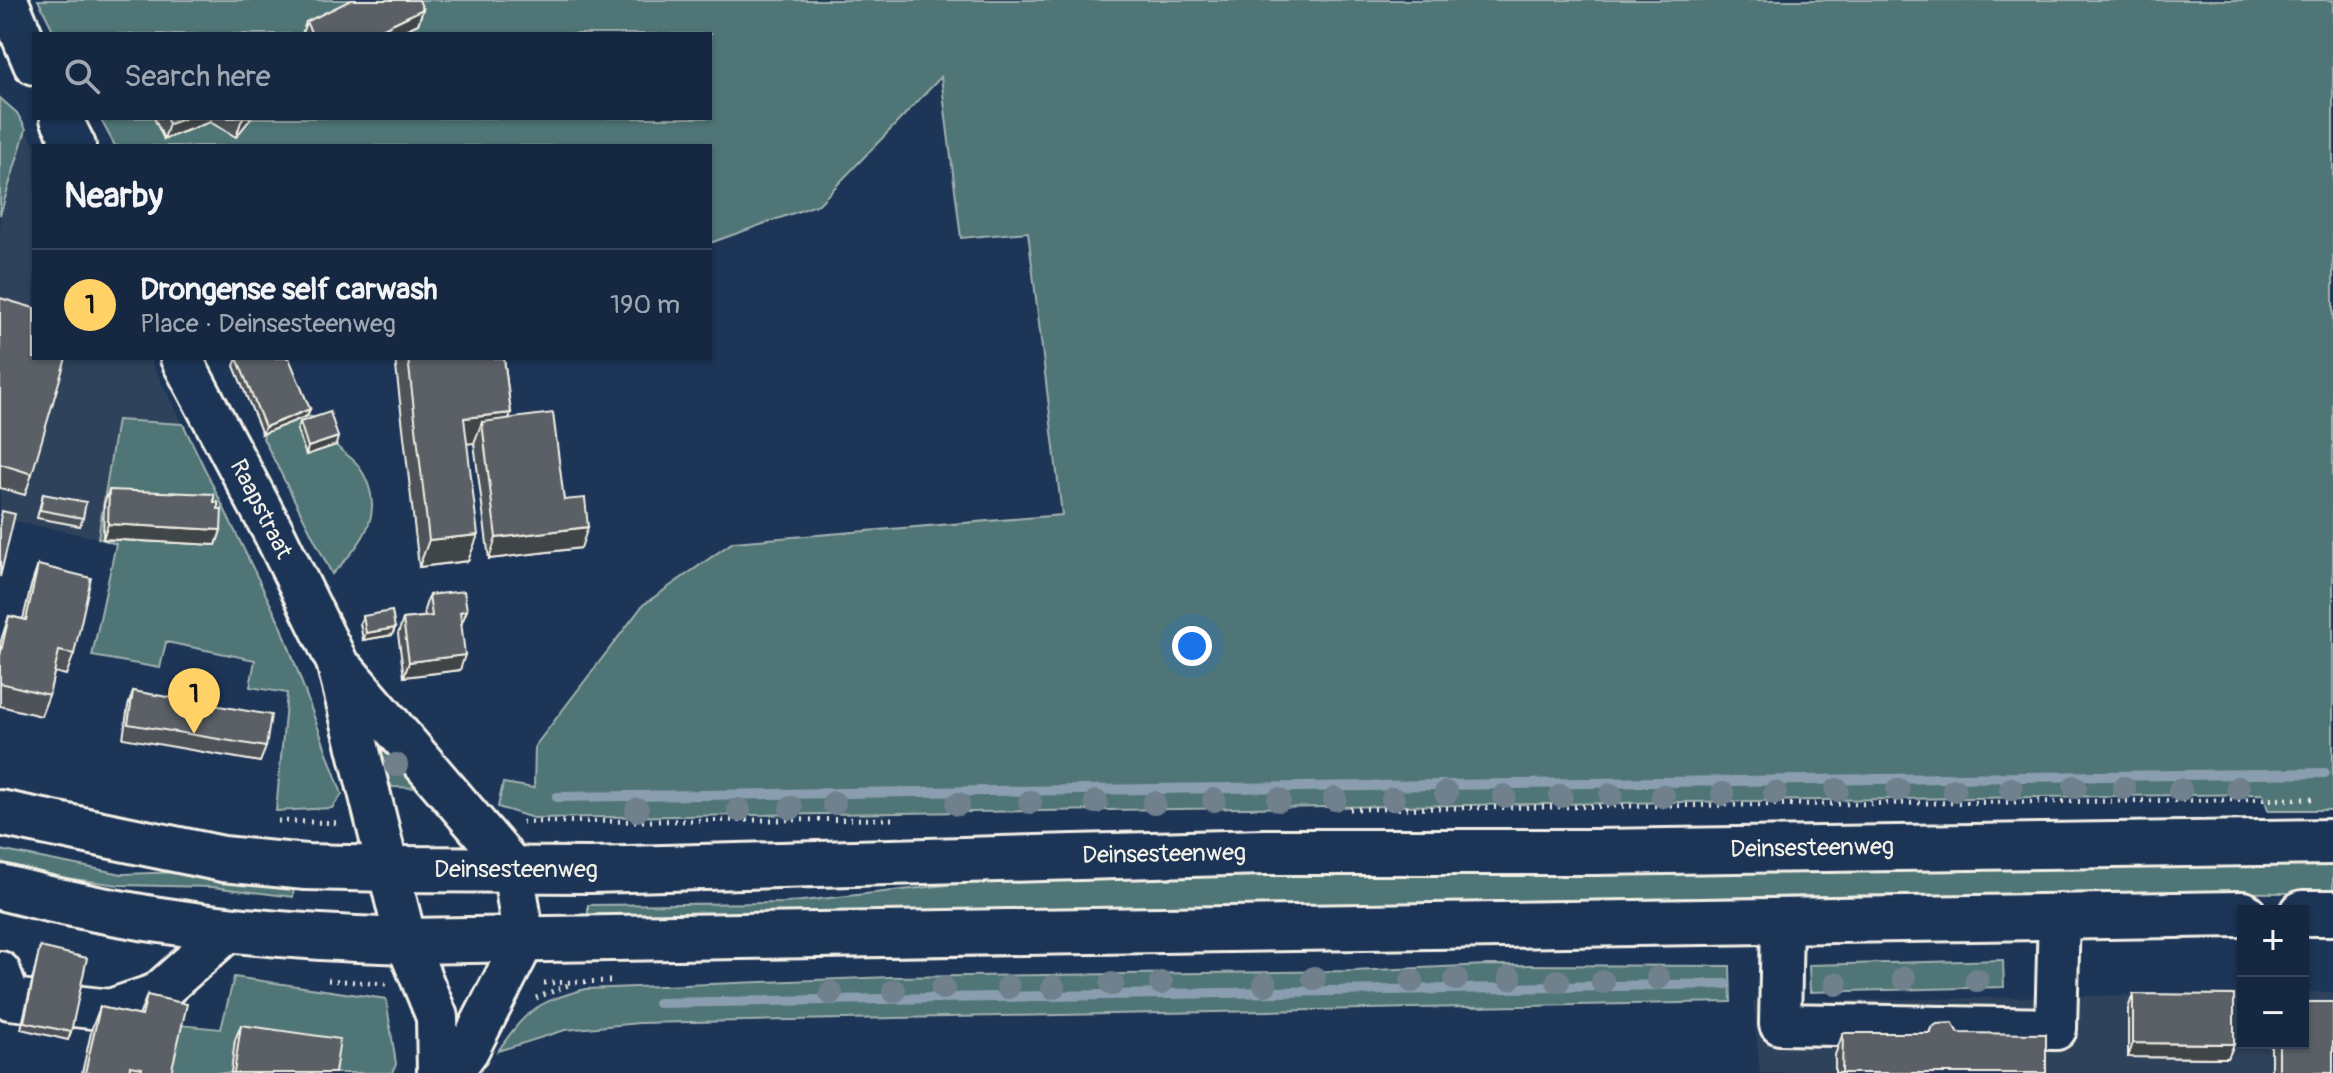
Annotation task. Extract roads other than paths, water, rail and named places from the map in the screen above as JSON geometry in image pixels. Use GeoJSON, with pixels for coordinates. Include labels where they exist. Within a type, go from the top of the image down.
{"type":"FeatureCollection","features":[{"type":"Feature","properties":{"kind":"highway","name":"Deinsesteenweg"},"geometry":{"type":"LineString","coordinates":[[0,813],[223,859],[306,867],[391,869],[590,870],[1265,852],[1595,852],[2333,842]]}},
{"type":"Feature","properties":{"kind":"highway"},"geometry":{"type":"LineString","coordinates":[[0,887],[120,915],[228,931],[406,941],[1782,921],[2059,914],[2237,914]]}},
{"type":"Feature","properties":{"kind":"highway"},"geometry":{"type":"LineString","coordinates":[[2309,913],[2333,913]]}},
{"type":"Feature","properties":{"kind":"street"},"geometry":{"type":"LineString","coordinates":[[7,0],[22,57]]}},
{"type":"Feature","properties":{"kind":"street"},"geometry":{"type":"LineString","coordinates":[[62,120],[74,144]]}},
{"type":"Feature","properties":{"kind":"street","name":"Raapstraat"},"geometry":{"type":"LineString","coordinates":[[182,360],[274,533],[337,662],[391,869],[406,941],[437,1017],[438,1073]]}},
{"type":"Feature","properties":{"kind":"street","name":"Raapstraat"},"geometry":{"type":"LineString","coordinates":[[337,662],[513,868]]}},
{"type":"Feature","properties":{"kind":"street"},"geometry":{"type":"LineString","coordinates":[[451,1073],[468,1050],[524,941],[513,868]]}},
{"type":"Feature","properties":{"kind":"street"},"geometry":{"type":"LineString","coordinates":[[1782,921],[1780,1024],[2056,1029],[2059,914]]}},
{"type":"Feature","properties":{"kind":"street"},"geometry":{"type":"LineString","coordinates":[[0,972],[10,999],[110,1010],[157,994],[228,931]]}},
{"type":"Feature","properties":{"kind":"waterway"},"geometry":{"type":"LineString","coordinates":[[557,797],[2325,773]]}},
{"type":"Feature","properties":{"kind":"waterway"},"geometry":{"type":"LineString","coordinates":[[658,1003],[1726,984]]}},
{"type":"Feature","properties":{"kind":"place","name":"Drongense self carwash"},"geometry":{"type":"Point","coordinates":[194,734]}}]}
